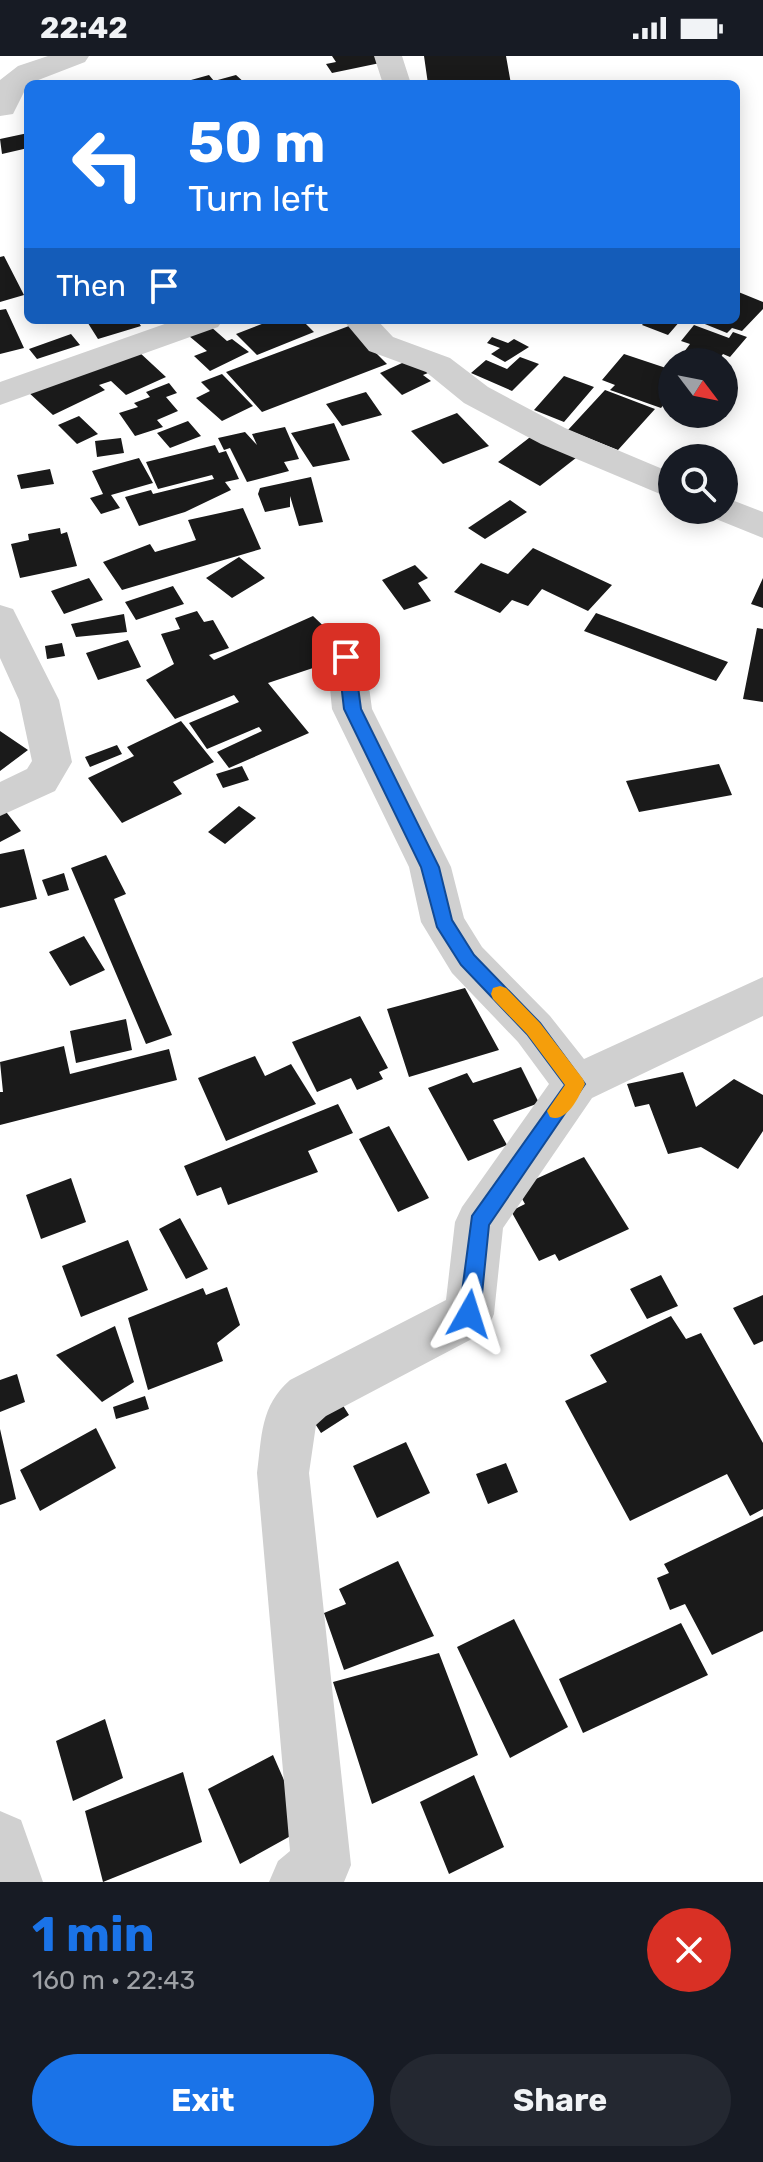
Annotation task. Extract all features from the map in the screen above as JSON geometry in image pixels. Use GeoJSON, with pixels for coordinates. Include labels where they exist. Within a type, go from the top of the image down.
{"type":"FeatureCollection","features":[{"type":"Feature","properties":{"kind":"street"},"geometry":{"type":"LineString","coordinates":[[3,108],[9,87],[28,72],[75,56]]}},
{"type":"Feature","properties":{"kind":"street"},"geometry":{"type":"LineString","coordinates":[[388,56],[396,80]]}},
{"type":"Feature","properties":{"kind":"street"},"geometry":{"type":"LineString","coordinates":[[4,388],[195,324]]}},
{"type":"Feature","properties":{"kind":"street"},"geometry":{"type":"LineString","coordinates":[[363,324],[381,344],[438,365],[476,395],[553,436],[658,481]]}},
{"type":"Feature","properties":{"kind":"street"},"geometry":{"type":"LineString","coordinates":[[738,515],[763,526]]}},
{"type":"Feature","properties":{"kind":"street"},"geometry":{"type":"LineString","coordinates":[[0,618],[39,700],[52,762],[41,780],[0,800]]}},
{"type":"Feature","properties":{"kind":"street"},"geometry":{"type":"LineString","coordinates":[[346,657],[352,709],[430,867],[443,922],[467,960],[534,1029],[576,1084]]}},
{"type":"Feature","properties":{"kind":"street"},"geometry":{"type":"LineString","coordinates":[[299,1882],[321,1865],[283,1473],[292,1412],[308,1398],[469,1314],[479,1222],[576,1084],[763,995]]}},
{"type":"Feature","properties":{"kind":"street"},"geometry":{"type":"LineString","coordinates":[[0,1841],[13,1882]]}},
{"type":"Feature","properties":{"kind":"building"},"geometry":{"type":"Polygon","coordinates":[[[332,56],[375,56],[380,63],[332,73],[326,64],[336,62],[332,56]]]}},
{"type":"Feature","properties":{"kind":"building"},"geometry":{"type":"Polygon","coordinates":[[[424,56],[506,56],[510,80],[427,80],[424,56]]]}},
{"type":"Feature","properties":{"kind":"building"},"geometry":{"type":"Polygon","coordinates":[[[209,75],[213,80],[191,80],[209,75]]]}},
{"type":"Feature","properties":{"kind":"building"},"geometry":{"type":"Polygon","coordinates":[[[236,75],[242,80],[218,80],[236,75]]]}},
{"type":"Feature","properties":{"kind":"building"},"geometry":{"type":"Polygon","coordinates":[[[24,134],[24,149],[2,154],[0,139],[24,134]]]}},
{"type":"Feature","properties":{"kind":"building"},"geometry":{"type":"Polygon","coordinates":[[[4,256],[24,295],[0,302],[0,257],[4,256]]]}},
{"type":"Feature","properties":{"kind":"building"},"geometry":{"type":"Polygon","coordinates":[[[740,293],[763,302],[763,309],[742,331],[732,328],[727,333],[705,324],[740,324],[740,293]]]}},
{"type":"Feature","properties":{"kind":"building"},"geometry":{"type":"Polygon","coordinates":[[[6,309],[24,348],[0,354],[0,310],[6,309]]]}},
{"type":"Feature","properties":{"kind":"building"},"geometry":{"type":"Polygon","coordinates":[[[89,324],[141,326],[98,339],[89,324]]]}},
{"type":"Feature","properties":{"kind":"building"},"geometry":{"type":"Polygon","coordinates":[[[262,324],[306,324],[314,332],[257,355],[236,334],[262,324]]]}},
{"type":"Feature","properties":{"kind":"building"},"geometry":{"type":"Polygon","coordinates":[[[643,324],[678,324],[668,335],[643,324]]]}},
{"type":"Feature","properties":{"kind":"building"},"geometry":{"type":"Polygon","coordinates":[[[694,325],[729,338],[733,332],[747,337],[738,348],[687,348],[690,344],[681,341],[694,325]]]}},
{"type":"Feature","properties":{"kind":"building"},"geometry":{"type":"Polygon","coordinates":[[[210,326],[227,341],[232,339],[249,352],[210,371],[194,356],[207,351],[189,336],[210,326]]]}},
{"type":"Feature","properties":{"kind":"building"},"geometry":{"type":"Polygon","coordinates":[[[349,326],[387,364],[262,412],[226,372],[349,326]]]}},
{"type":"Feature","properties":{"kind":"building"},"geometry":{"type":"Polygon","coordinates":[[[71,334],[80,345],[37,359],[29,349],[71,334]]]}},
{"type":"Feature","properties":{"kind":"building"},"geometry":{"type":"Polygon","coordinates":[[[492,337],[508,343],[514,339],[529,347],[505,362],[491,354],[500,348],[487,343],[492,337]]]}},
{"type":"Feature","properties":{"kind":"building"},"geometry":{"type":"Polygon","coordinates":[[[139,352],[166,377],[126,395],[111,381],[99,385],[105,390],[53,415],[27,391],[139,352]]]}},
{"type":"Feature","properties":{"kind":"building"},"geometry":{"type":"Polygon","coordinates":[[[624,354],[658,365],[658,407],[610,390],[615,385],[602,380],[624,354]]]}},
{"type":"Feature","properties":{"kind":"building"},"geometry":{"type":"Polygon","coordinates":[[[520,357],[539,364],[512,391],[471,373],[486,360],[507,369],[520,357]]]}},
{"type":"Feature","properties":{"kind":"building"},"geometry":{"type":"Polygon","coordinates":[[[411,359],[428,373],[423,375],[431,381],[402,395],[380,373],[411,359]]]}},
{"type":"Feature","properties":{"kind":"building"},"geometry":{"type":"Polygon","coordinates":[[[222,374],[253,406],[222,421],[196,398],[210,391],[201,382],[222,374]]]}},
{"type":"Feature","properties":{"kind":"building"},"geometry":{"type":"Polygon","coordinates":[[[564,376],[594,387],[564,422],[534,410],[564,376]]]}},
{"type":"Feature","properties":{"kind":"building"},"geometry":{"type":"Polygon","coordinates":[[[169,383],[177,393],[166,397],[178,411],[157,420],[163,427],[135,436],[119,413],[138,407],[134,403],[150,397],[146,392],[169,383]]]}},
{"type":"Feature","properties":{"kind":"building"},"geometry":{"type":"Polygon","coordinates":[[[605,390],[655,409],[618,450],[568,430],[605,390]]]}},
{"type":"Feature","properties":{"kind":"building"},"geometry":{"type":"Polygon","coordinates":[[[366,392],[382,415],[342,426],[326,404],[366,392]]]}},
{"type":"Feature","properties":{"kind":"building"},"geometry":{"type":"Polygon","coordinates":[[[457,413],[489,446],[443,464],[411,431],[457,413]]]}},
{"type":"Feature","properties":{"kind":"building"},"geometry":{"type":"Polygon","coordinates":[[[79,416],[98,434],[77,444],[58,425],[79,416]]]}},
{"type":"Feature","properties":{"kind":"building"},"geometry":{"type":"Polygon","coordinates":[[[188,421],[201,436],[170,448],[157,433],[188,421]]]}},
{"type":"Feature","properties":{"kind":"building"},"geometry":{"type":"Polygon","coordinates":[[[334,423],[350,460],[313,467],[291,433],[334,423]]]}},
{"type":"Feature","properties":{"kind":"building"},"geometry":{"type":"Polygon","coordinates":[[[285,427],[299,459],[284,462],[289,471],[247,482],[230,448],[224,450],[218,438],[245,432],[257,445],[252,434],[285,427]]]}},
{"type":"Feature","properties":{"kind":"building"},"geometry":{"type":"Polygon","coordinates":[[[538,431],[581,454],[540,486],[498,462],[538,431]]]}},
{"type":"Feature","properties":{"kind":"building"},"geometry":{"type":"Polygon","coordinates":[[[121,438],[124,453],[97,457],[95,441],[121,438]]]}},
{"type":"Feature","properties":{"kind":"building"},"geometry":{"type":"Polygon","coordinates":[[[215,445],[219,453],[226,451],[239,479],[225,482],[231,490],[185,512],[139,526],[125,497],[151,490],[153,494],[214,479],[212,475],[158,489],[146,462],[215,445]]]}},
{"type":"Feature","properties":{"kind":"building"},"geometry":{"type":"Polygon","coordinates":[[[139,458],[153,483],[111,495],[120,508],[101,514],[90,498],[103,494],[92,471],[139,458]]]}},
{"type":"Feature","properties":{"kind":"building"},"geometry":{"type":"Polygon","coordinates":[[[50,469],[54,484],[21,489],[17,475],[50,469]]]}},
{"type":"Feature","properties":{"kind":"building"},"geometry":{"type":"Polygon","coordinates":[[[311,477],[323,522],[299,526],[290,496],[290,507],[265,512],[258,494],[260,488],[311,477]]]}},
{"type":"Feature","properties":{"kind":"building"},"geometry":{"type":"Polygon","coordinates":[[[510,500],[527,512],[485,539],[468,528],[510,500]]]}},
{"type":"Feature","properties":{"kind":"building"},"geometry":{"type":"Polygon","coordinates":[[[243,508],[261,549],[122,590],[103,562],[150,544],[155,552],[196,540],[188,520],[243,508]]]}},
{"type":"Feature","properties":{"kind":"building"},"geometry":{"type":"Polygon","coordinates":[[[60,528],[61,534],[67,532],[77,566],[20,578],[11,544],[29,540],[28,534],[60,528]]]}},
{"type":"Feature","properties":{"kind":"building"},"geometry":{"type":"Polygon","coordinates":[[[533,548],[612,585],[588,611],[542,589],[528,606],[512,600],[500,613],[454,592],[481,563],[508,574],[533,548]]]}},
{"type":"Feature","properties":{"kind":"building"},"geometry":{"type":"Polygon","coordinates":[[[239,557],[265,578],[232,598],[206,578],[239,557]]]}},
{"type":"Feature","properties":{"kind":"building"},"geometry":{"type":"Polygon","coordinates":[[[415,565],[428,578],[418,583],[431,601],[404,610],[382,580],[415,565]]]}},
{"type":"Feature","properties":{"kind":"building"},"geometry":{"type":"Polygon","coordinates":[[[89,578],[103,600],[64,614],[51,591],[89,578]]]}},
{"type":"Feature","properties":{"kind":"building"},"geometry":{"type":"Polygon","coordinates":[[[763,578],[763,608],[751,604],[763,578]]]}},
{"type":"Feature","properties":{"kind":"building"},"geometry":{"type":"Polygon","coordinates":[[[173,586],[184,604],[136,620],[125,602],[173,586]]]}},
{"type":"Feature","properties":{"kind":"building"},"geometry":{"type":"Polygon","coordinates":[[[197,611],[204,622],[213,620],[229,648],[209,655],[214,660],[313,616],[334,636],[340,659],[268,683],[309,733],[229,768],[217,752],[262,731],[259,727],[207,749],[189,723],[239,702],[234,695],[175,719],[146,680],[174,664],[161,634],[180,629],[175,618],[197,611]]]}},
{"type":"Feature","properties":{"kind":"building"},"geometry":{"type":"Polygon","coordinates":[[[596,613],[728,662],[716,681],[584,631],[596,613]]]}},
{"type":"Feature","properties":{"kind":"building"},"geometry":{"type":"Polygon","coordinates":[[[124,614],[127,632],[76,637],[71,624],[124,614]]]}},
{"type":"Feature","properties":{"kind":"building"},"geometry":{"type":"Polygon","coordinates":[[[757,628],[763,629],[763,702],[743,699],[757,628]]]}},
{"type":"Feature","properties":{"kind":"building"},"geometry":{"type":"Polygon","coordinates":[[[128,640],[141,667],[98,680],[86,653],[128,640]]]}},
{"type":"Feature","properties":{"kind":"building"},"geometry":{"type":"Polygon","coordinates":[[[62,643],[65,656],[47,659],[45,646],[62,643]]]}},
{"type":"Feature","properties":{"kind":"building"},"geometry":{"type":"Polygon","coordinates":[[[181,721],[214,762],[173,782],[182,794],[122,823],[88,778],[134,756],[127,747],[181,721]]]}},
{"type":"Feature","properties":{"kind":"building"},"geometry":{"type":"Polygon","coordinates":[[[0,731],[28,750],[0,771],[0,731]]]}},
{"type":"Feature","properties":{"kind":"building"},"geometry":{"type":"Polygon","coordinates":[[[117,745],[122,754],[90,767],[85,757],[117,745]]]}},
{"type":"Feature","properties":{"kind":"building"},"geometry":{"type":"Polygon","coordinates":[[[719,764],[732,795],[639,812],[626,781],[719,764]]]}},
{"type":"Feature","properties":{"kind":"building"},"geometry":{"type":"Polygon","coordinates":[[[242,766],[249,780],[223,788],[216,774],[242,766]]]}},
{"type":"Feature","properties":{"kind":"building"},"geometry":{"type":"Polygon","coordinates":[[[0,804],[21,831],[0,842],[0,804]]]}},
{"type":"Feature","properties":{"kind":"building"},"geometry":{"type":"Polygon","coordinates":[[[239,806],[256,818],[225,844],[208,832],[239,806]]]}},
{"type":"Feature","properties":{"kind":"building"},"geometry":{"type":"Polygon","coordinates":[[[24,849],[37,899],[0,908],[0,854],[24,849]]]}},
{"type":"Feature","properties":{"kind":"building"},"geometry":{"type":"Polygon","coordinates":[[[106,855],[126,894],[114,899],[172,1035],[146,1044],[71,868],[106,855]]]}},
{"type":"Feature","properties":{"kind":"building"},"geometry":{"type":"Polygon","coordinates":[[[64,873],[69,890],[48,896],[42,880],[64,873]]]}},
{"type":"Feature","properties":{"kind":"building"},"geometry":{"type":"Polygon","coordinates":[[[84,936],[105,970],[70,986],[49,952],[84,936]]]}},
{"type":"Feature","properties":{"kind":"building"},"geometry":{"type":"Polygon","coordinates":[[[465,988],[499,1050],[409,1077],[387,1009],[465,988]]]}},
{"type":"Feature","properties":{"kind":"building"},"geometry":{"type":"Polygon","coordinates":[[[360,1016],[388,1068],[379,1072],[383,1079],[357,1090],[351,1078],[317,1092],[292,1042],[360,1016]]]}},
{"type":"Feature","properties":{"kind":"building"},"geometry":{"type":"Polygon","coordinates":[[[126,1019],[132,1050],[76,1063],[70,1031],[126,1019]]]}},
{"type":"Feature","properties":{"kind":"building"},"geometry":{"type":"Polygon","coordinates":[[[64,1046],[70,1074],[169,1049],[177,1080],[0,1125],[0,1092],[3,1092],[0,1062],[64,1046]]]}},
{"type":"Feature","properties":{"kind":"building"},"geometry":{"type":"Polygon","coordinates":[[[255,1056],[265,1076],[291,1064],[316,1104],[226,1141],[198,1078],[255,1056]]]}},
{"type":"Feature","properties":{"kind":"building"},"geometry":{"type":"Polygon","coordinates":[[[521,1067],[539,1103],[493,1120],[507,1145],[468,1161],[428,1088],[467,1073],[473,1083],[521,1067]]]}},
{"type":"Feature","properties":{"kind":"building"},"geometry":{"type":"Polygon","coordinates":[[[683,1072],[696,1107],[734,1079],[763,1095],[763,1131],[738,1169],[701,1147],[668,1154],[649,1104],[635,1107],[627,1084],[683,1072]]]}},
{"type":"Feature","properties":{"kind":"building"},"geometry":{"type":"Polygon","coordinates":[[[338,1104],[353,1133],[308,1151],[318,1172],[228,1205],[221,1187],[197,1196],[184,1166],[338,1104]]]}},
{"type":"Feature","properties":{"kind":"building"},"geometry":{"type":"Polygon","coordinates":[[[389,1126],[429,1198],[398,1212],[359,1139],[389,1126]]]}},
{"type":"Feature","properties":{"kind":"building"},"geometry":{"type":"Polygon","coordinates":[[[584,1157],[629,1229],[559,1261],[555,1254],[539,1261],[511,1211],[525,1204],[516,1188],[584,1157]]]}},
{"type":"Feature","properties":{"kind":"building"},"geometry":{"type":"Polygon","coordinates":[[[71,1178],[86,1222],[41,1239],[26,1195],[71,1178]]]}},
{"type":"Feature","properties":{"kind":"building"},"geometry":{"type":"Polygon","coordinates":[[[180,1218],[208,1269],[186,1279],[159,1229],[180,1218]]]}},
{"type":"Feature","properties":{"kind":"building"},"geometry":{"type":"Polygon","coordinates":[[[128,1240],[148,1290],[81,1317],[62,1266],[128,1240]]]}},
{"type":"Feature","properties":{"kind":"building"},"geometry":{"type":"Polygon","coordinates":[[[661,1275],[678,1306],[647,1319],[630,1289],[661,1275]]]}},
{"type":"Feature","properties":{"kind":"building"},"geometry":{"type":"Polygon","coordinates":[[[227,1287],[240,1325],[217,1343],[223,1361],[148,1390],[128,1318],[203,1288],[206,1295],[227,1287]]]}},
{"type":"Feature","properties":{"kind":"building"},"geometry":{"type":"Polygon","coordinates":[[[763,1295],[763,1341],[754,1345],[733,1308],[763,1295]]]}},
{"type":"Feature","properties":{"kind":"building"},"geometry":{"type":"Polygon","coordinates":[[[671,1316],[686,1339],[701,1333],[763,1443],[763,1509],[750,1516],[727,1474],[630,1521],[565,1401],[607,1382],[590,1355],[671,1316]]]}},
{"type":"Feature","properties":{"kind":"building"},"geometry":{"type":"Polygon","coordinates":[[[115,1326],[134,1382],[102,1402],[56,1355],[115,1326]]]}},
{"type":"Feature","properties":{"kind":"building"},"geometry":{"type":"Polygon","coordinates":[[[17,1374],[25,1402],[0,1412],[0,1380],[17,1374]]]}},
{"type":"Feature","properties":{"kind":"building"},"geometry":{"type":"Polygon","coordinates":[[[145,1396],[149,1409],[116,1419],[113,1407],[145,1396]]]}},
{"type":"Feature","properties":{"kind":"building"},"geometry":{"type":"Polygon","coordinates":[[[337,1396],[349,1415],[321,1433],[309,1414],[337,1396]]]}},
{"type":"Feature","properties":{"kind":"building"},"geometry":{"type":"Polygon","coordinates":[[[96,1428],[116,1468],[40,1511],[20,1470],[96,1428]]]}},
{"type":"Feature","properties":{"kind":"building"},"geometry":{"type":"Polygon","coordinates":[[[0,1429],[16,1499],[0,1505],[0,1429]]]}},
{"type":"Feature","properties":{"kind":"building"},"geometry":{"type":"Polygon","coordinates":[[[406,1442],[430,1493],[377,1518],[353,1466],[406,1442]]]}},
{"type":"Feature","properties":{"kind":"building"},"geometry":{"type":"Polygon","coordinates":[[[506,1463],[518,1492],[488,1504],[476,1474],[506,1463]]]}},
{"type":"Feature","properties":{"kind":"building"},"geometry":{"type":"Polygon","coordinates":[[[763,1516],[763,1631],[712,1655],[685,1604],[670,1610],[657,1578],[669,1573],[664,1564],[763,1516]]]}},
{"type":"Feature","properties":{"kind":"building"},"geometry":{"type":"Polygon","coordinates":[[[398,1561],[434,1636],[344,1670],[324,1613],[346,1604],[339,1589],[398,1561]]]}},
{"type":"Feature","properties":{"kind":"building"},"geometry":{"type":"Polygon","coordinates":[[[514,1619],[568,1727],[510,1758],[457,1647],[514,1619]]]}},
{"type":"Feature","properties":{"kind":"building"},"geometry":{"type":"Polygon","coordinates":[[[681,1623],[708,1675],[583,1733],[559,1679],[681,1623]]]}},
{"type":"Feature","properties":{"kind":"building"},"geometry":{"type":"Polygon","coordinates":[[[439,1653],[478,1755],[372,1804],[333,1682],[439,1653]]]}},
{"type":"Feature","properties":{"kind":"building"},"geometry":{"type":"Polygon","coordinates":[[[105,1719],[123,1778],[73,1801],[56,1741],[105,1719]]]}},
{"type":"Feature","properties":{"kind":"building"},"geometry":{"type":"Polygon","coordinates":[[[273,1755],[305,1828],[240,1864],[208,1789],[273,1755]]]}},
{"type":"Feature","properties":{"kind":"building"},"geometry":{"type":"Polygon","coordinates":[[[183,1772],[202,1842],[103,1882],[85,1811],[183,1772]]]}},
{"type":"Feature","properties":{"kind":"building"},"geometry":{"type":"Polygon","coordinates":[[[474,1775],[504,1847],[449,1874],[420,1802],[474,1775]]]}},
{"type":"Feature","properties":{"kind":"slow traffic"},"geometry":{"type":"LineString","coordinates":[[500,994],[534,1029],[576,1084],[557,1111]]}},
{"type":"Feature","properties":{"kind":"route"},"geometry":{"type":"LineString","coordinates":[[346,657],[352,709],[430,867],[443,922],[467,960],[534,1029],[576,1084],[479,1222],[469,1314]]}}]}
